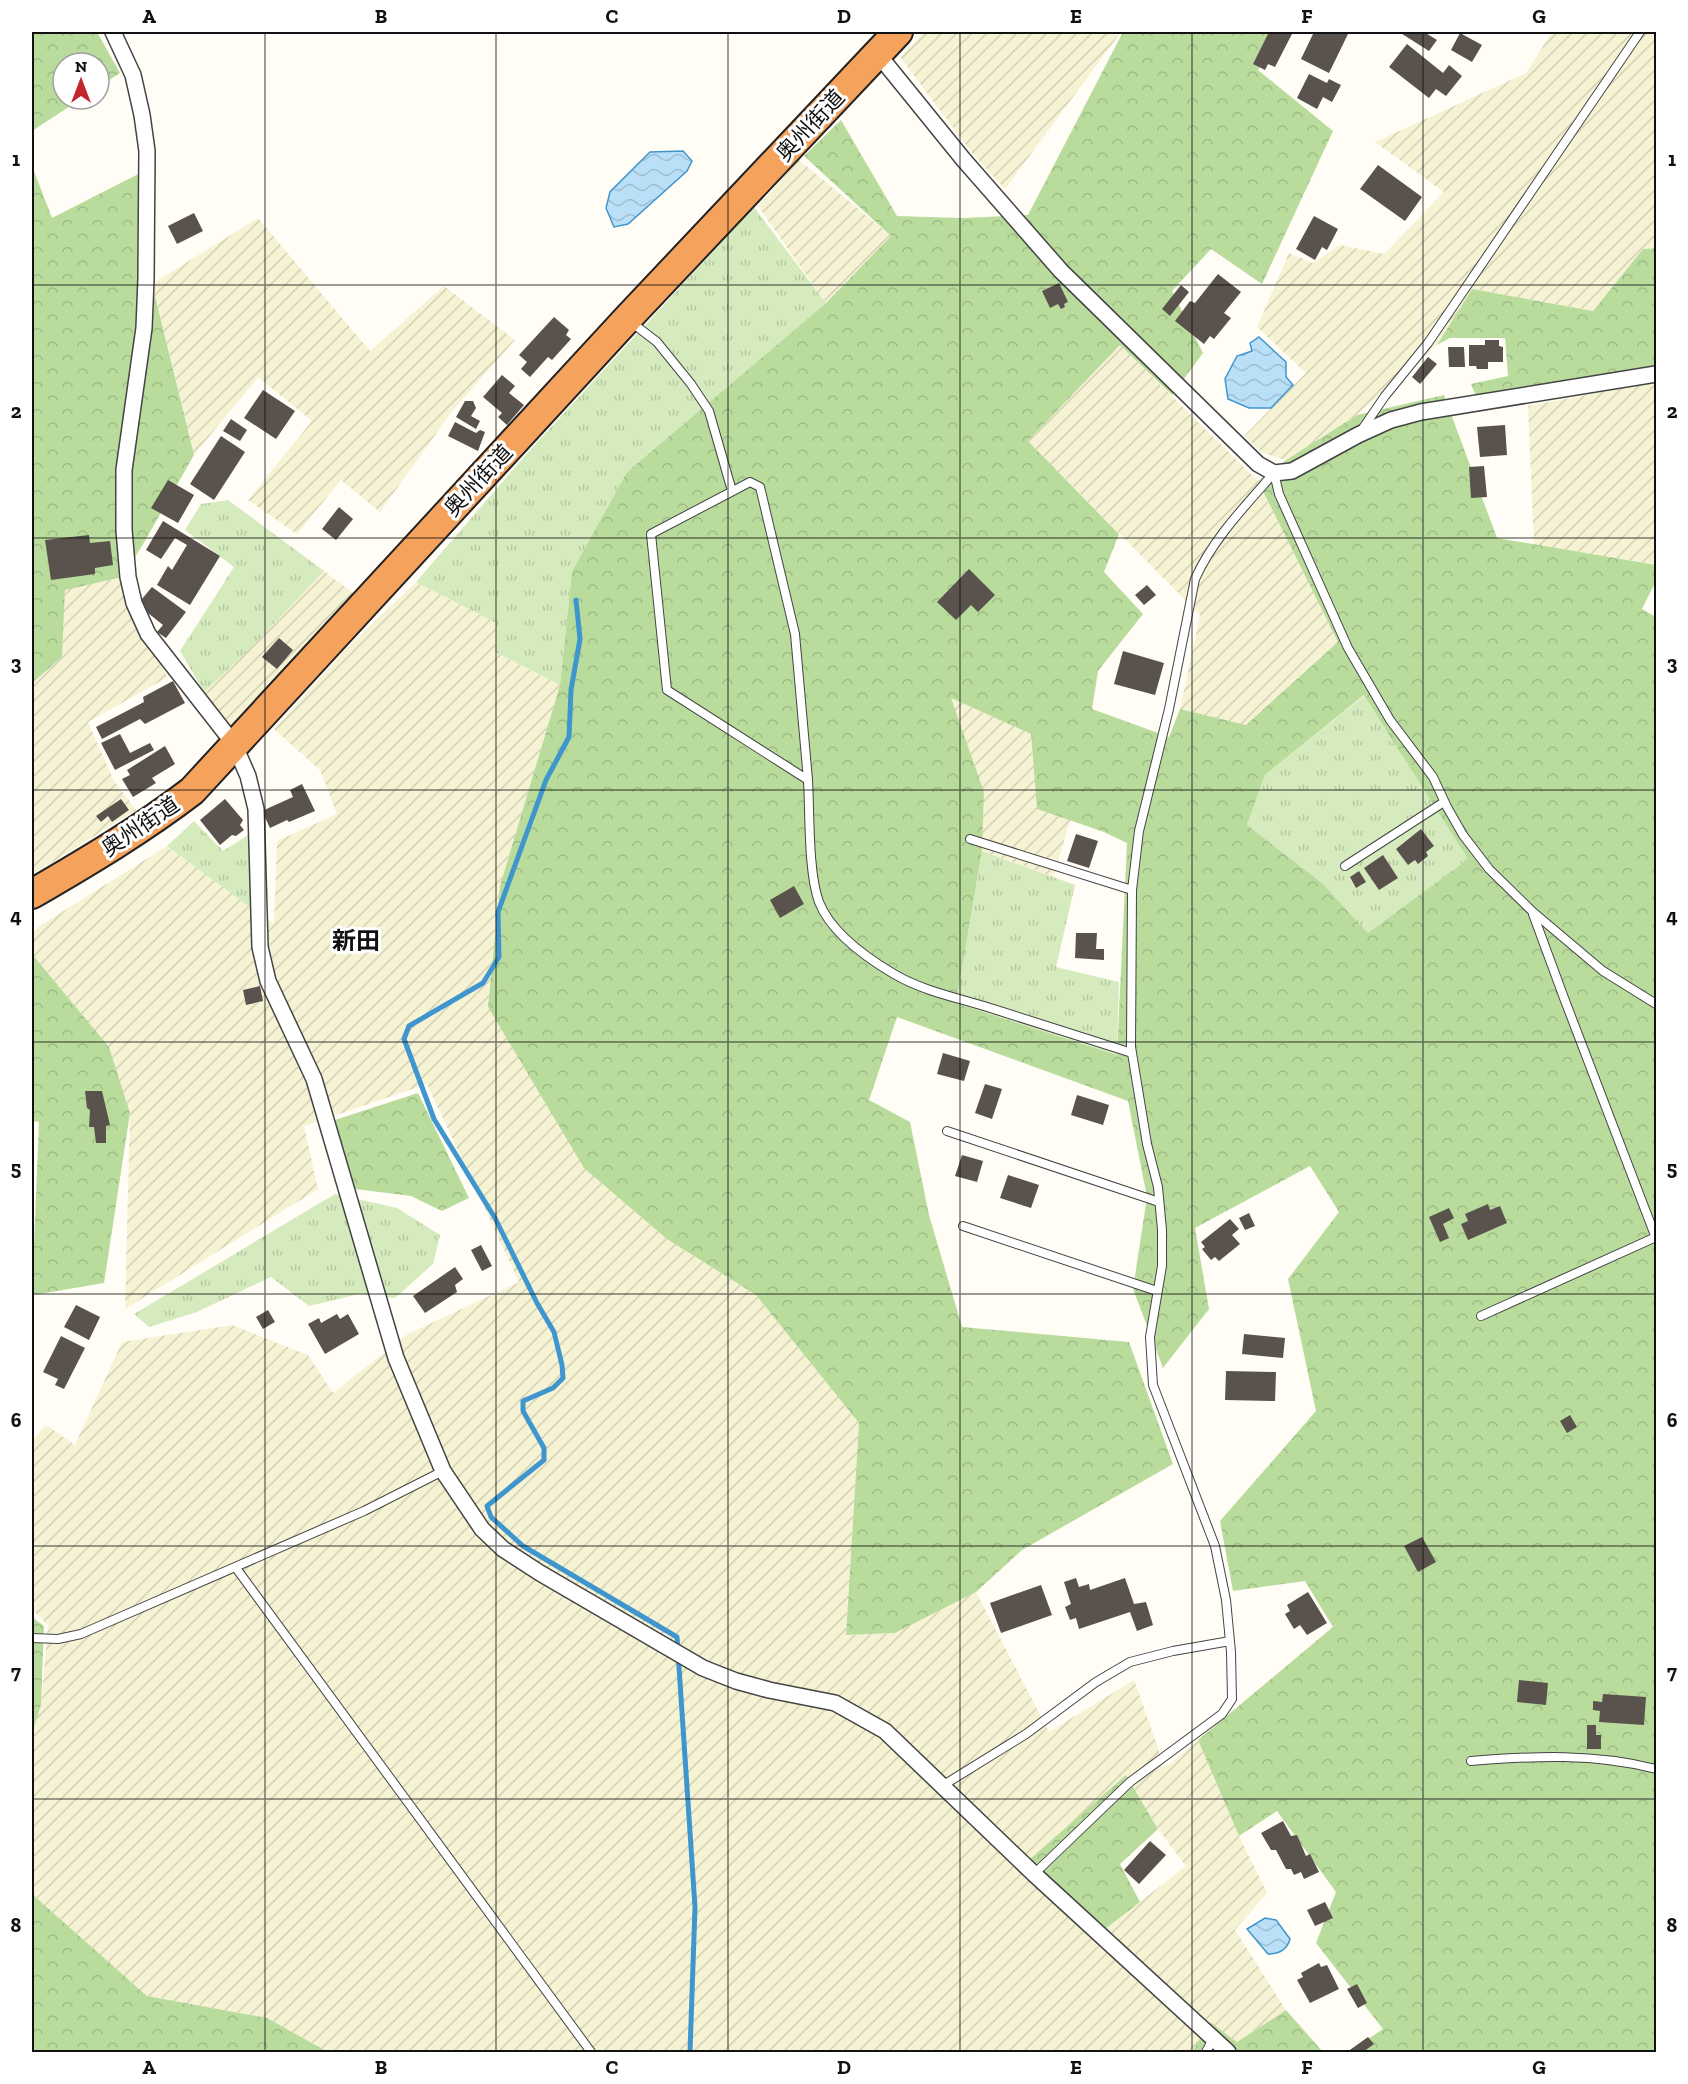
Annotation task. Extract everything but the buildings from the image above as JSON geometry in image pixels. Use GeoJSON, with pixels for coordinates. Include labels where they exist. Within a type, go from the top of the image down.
{"type":"FeatureCollection","features":[{"type":"Feature","properties":{"kind":"highway","name":"奥州街道"},"geometry":{"type":"LineString","coordinates":[[32,894],[158,817],[192,790],[627,319],[898,32]]}},
{"type":"Feature","properties":{"kind":"street"},"geometry":{"type":"LineString","coordinates":[[113,32],[133,75],[147,151],[144,328],[124,470],[124,530],[128,577],[134,603],[148,634],[234,744],[248,776],[256,809],[260,947],[268,981],[314,1079],[396,1358],[443,1470],[482,1529],[503,1549],[540,1573],[703,1668],[736,1681],[835,1702],[885,1731],[1209,2046],[1228,2052]]}},
{"type":"Feature","properties":{"kind":"street"},"geometry":{"type":"LineString","coordinates":[[877,53],[963,159],[1061,272],[1242,450],[1258,464],[1274,473],[1292,471],[1390,420],[1422,411],[1656,374]]}},
{"type":"Feature","properties":{"kind":"lane"},"geometry":{"type":"LineString","coordinates":[[1358,435],[1385,396],[1428,344],[1640,32]]}},
{"type":"Feature","properties":{"kind":"lane"},"geometry":{"type":"LineString","coordinates":[[627,319],[657,342],[691,384],[709,411],[732,491]]}},
{"type":"Feature","properties":{"kind":"lane"},"geometry":{"type":"LineString","coordinates":[[1274,473],[1279,494],[1348,648],[1390,720],[1433,777],[1463,835],[1489,869],[1533,912],[1603,971],[1656,1004]]}},
{"type":"Feature","properties":{"kind":"lane"},"geometry":{"type":"LineString","coordinates":[[1034,1874],[1130,1782],[1222,1714],[1232,1699],[1226,1600],[1215,1546],[1153,1385],[1150,1337],[1162,1266],[1162,1230],[1158,1186],[1147,1144],[1132,1053],[1132,890],[1139,831],[1169,709],[1194,579],[1216,540],[1274,473]]}},
{"type":"Feature","properties":{"kind":"lane"},"geometry":{"type":"LineString","coordinates":[[808,780],[667,690],[651,534],[750,482],[760,488],[795,633],[808,780],[813,871],[819,902],[828,918],[843,936],[895,975],[930,989],[1132,1053]]}},
{"type":"Feature","properties":{"kind":"lane"},"geometry":{"type":"LineString","coordinates":[[1345,866],[1444,802]]}},
{"type":"Feature","properties":{"kind":"lane"},"geometry":{"type":"LineString","coordinates":[[970,839],[1132,890]]}},
{"type":"Feature","properties":{"kind":"lane"},"geometry":{"type":"LineString","coordinates":[[1481,1316],[1656,1238],[1533,912]]}},
{"type":"Feature","properties":{"kind":"lane"},"geometry":{"type":"LineString","coordinates":[[947,1131],[1159,1202]]}},
{"type":"Feature","properties":{"kind":"lane"},"geometry":{"type":"LineString","coordinates":[[963,1226],[1158,1291]]}},
{"type":"Feature","properties":{"kind":"lane"},"geometry":{"type":"LineString","coordinates":[[32,1638],[58,1639],[81,1634],[364,1511],[443,1470]]}},
{"type":"Feature","properties":{"kind":"lane"},"geometry":{"type":"LineString","coordinates":[[236,1568],[591,2052]]}},
{"type":"Feature","properties":{"kind":"lane"},"geometry":{"type":"LineString","coordinates":[[942,1786],[1026,1734],[1096,1682],[1130,1662],[1173,1651],[1230,1641]]}},
{"type":"Feature","properties":{"kind":"lane"},"geometry":{"type":"LineString","coordinates":[[1471,1761],[1529,1756],[1571,1757],[1614,1760],[1656,1769]]}},
{"type":"Feature","properties":{"kind":"shaded area"},"geometry":{"type":"Polygon","coordinates":[[[924,32],[1121,32],[1005,189],[973,154],[900,57],[924,32]]]}},
{"type":"Feature","properties":{"kind":"shaded area"},"geometry":{"type":"Polygon","coordinates":[[[1552,32],[1656,32],[1656,248],[1643,249],[1593,311],[1472,289],[1437,345],[1357,415],[1286,460],[1263,453],[1244,436],[1306,373],[1257,327],[1289,253],[1313,263],[1340,245],[1384,254],[1444,192],[1375,142],[1526,73],[1552,32]]]}},
{"type":"Feature","properties":{"kind":"shaded area"},"geometry":{"type":"Polygon","coordinates":[[[799,160],[891,236],[826,303],[758,206],[799,160]]]}},
{"type":"Feature","properties":{"kind":"shaded area"},"geometry":{"type":"Polygon","coordinates":[[[258,218],[370,351],[444,286],[515,340],[453,410],[380,512],[341,480],[297,534],[248,500],[312,421],[258,377],[194,455],[152,284],[258,218]]]}},
{"type":"Feature","properties":{"kind":"shaded area"},"geometry":{"type":"Polygon","coordinates":[[[1120,345],[1258,481],[1338,642],[1246,725],[1180,709],[1200,615],[1028,441],[1120,345]]]}},
{"type":"Feature","properties":{"kind":"shaded area"},"geometry":{"type":"Polygon","coordinates":[[[1656,382],[1656,565],[1534,545],[1528,406],[1656,382]]]}},
{"type":"Feature","properties":{"kind":"shaded area"},"geometry":{"type":"Polygon","coordinates":[[[324,571],[353,593],[232,728],[204,692],[324,571]]]}},
{"type":"Feature","properties":{"kind":"shaded area"},"geometry":{"type":"Polygon","coordinates":[[[122,577],[131,615],[168,677],[88,722],[114,781],[136,810],[32,875],[32,683],[62,657],[65,589],[122,577]]]}},
{"type":"Feature","properties":{"kind":"shaded area"},"geometry":{"type":"Polygon","coordinates":[[[416,582],[496,623],[495,652],[560,685],[500,886],[489,1007],[667,1239],[756,1295],[859,1423],[846,1635],[895,1633],[976,1592],[1049,1732],[1134,1680],[1165,1768],[1198,1740],[1239,1836],[1267,1893],[1235,1930],[1286,2010],[1237,2042],[1210,2023],[1192,2052],[328,2052],[267,2018],[147,1996],[32,1894],[32,1734],[41,1705],[48,1625],[32,1610],[32,1441],[46,1425],[75,1445],[122,1342],[232,1325],[308,1355],[333,1393],[408,1334],[519,1282],[427,1084],[304,1126],[318,1189],[125,1309],[130,1113],[109,1047],[32,954],[32,935],[38,927],[167,846],[274,924],[277,841],[337,814],[320,770],[274,729],[349,646],[416,582]],[[1126,1775],[1105,1929],[1186,1866],[1158,1829],[1126,1775]]]}},
{"type":"Feature","properties":{"kind":"shaded area"},"geometry":{"type":"Polygon","coordinates":[[[950,698],[1031,734],[1037,809],[1070,820],[1054,877],[982,851],[984,792],[950,698]]]}},
{"type":"Feature","properties":{"kind":"green space"},"geometry":{"type":"Polygon","coordinates":[[[32,32],[97,32],[108,51],[51,51],[51,111],[63,111],[32,131],[32,32]]]}},
{"type":"Feature","properties":{"kind":"green space"},"geometry":{"type":"Polygon","coordinates":[[[1123,32],[1282,32],[1258,70],[1333,131],[1262,284],[1211,249],[1172,291],[1203,353],[1172,395],[1120,345],[1028,441],[1119,534],[1104,572],[1143,614],[1098,671],[1092,709],[1169,737],[1180,709],[1246,725],[1338,642],[1258,481],[1286,460],[1357,415],[1444,395],[1497,538],[1656,565],[1656,581],[1642,609],[1656,617],[1656,2052],[1349,2052],[1383,2029],[1316,1943],[1336,1892],[1277,1811],[1239,1836],[1198,1740],[1333,1627],[1305,1581],[1233,1591],[1220,1521],[1316,1411],[1288,1279],[1339,1212],[1310,1166],[1195,1228],[1209,1309],[1163,1368],[1133,1289],[1147,1197],[1128,1101],[897,1017],[869,1100],[910,1122],[929,1215],[962,1327],[1129,1342],[1173,1464],[1022,1550],[976,1592],[895,1633],[846,1635],[859,1423],[756,1295],[667,1239],[584,1168],[488,1007],[500,886],[560,685],[572,571],[627,472],[826,303],[891,236],[804,156],[841,120],[897,216],[962,218],[1028,215],[1123,32]],[[1364,695],[1265,775],[1247,825],[1322,883],[1368,933],[1468,859],[1364,695]],[[951,698],[984,792],[982,851],[956,1003],[1117,1055],[1127,843],[1104,832],[1037,809],[1031,734],[951,698]]]}},
{"type":"Feature","properties":{"kind":"green space"},"geometry":{"type":"Polygon","coordinates":[[[111,57],[120,73],[111,79],[111,57]]]}},
{"type":"Feature","properties":{"kind":"green space"},"geometry":{"type":"Polygon","coordinates":[[[156,165],[152,284],[194,455],[122,577],[65,590],[62,657],[32,683],[32,166],[52,218],[156,165]]]}},
{"type":"Feature","properties":{"kind":"green space"},"geometry":{"type":"Polygon","coordinates":[[[754,207],[826,303],[627,472],[572,571],[560,685],[495,652],[496,623],[416,582],[530,450],[754,207]]]}},
{"type":"Feature","properties":{"kind":"green space"},"geometry":{"type":"Polygon","coordinates":[[[1656,248],[1656,369],[1476,396],[1471,384],[1508,376],[1505,338],[1450,338],[1437,345],[1472,289],[1593,311],[1643,249],[1656,248]]]}},
{"type":"Feature","properties":{"kind":"green space"},"geometry":{"type":"Polygon","coordinates":[[[228,500],[324,571],[250,649],[204,692],[180,651],[234,567],[185,530],[201,504],[228,500]]]}},
{"type":"Feature","properties":{"kind":"green space"},"geometry":{"type":"Polygon","coordinates":[[[1365,695],[1468,859],[1368,933],[1322,883],[1247,825],[1265,775],[1365,695]]]}},
{"type":"Feature","properties":{"kind":"green space"},"geometry":{"type":"Polygon","coordinates":[[[194,821],[223,851],[248,835],[251,908],[167,846],[194,821]]]}},
{"type":"Feature","properties":{"kind":"green space"},"geometry":{"type":"Polygon","coordinates":[[[982,851],[1075,885],[1056,967],[1119,982],[1117,1055],[956,1003],[982,851]]]}},
{"type":"Feature","properties":{"kind":"green space"},"geometry":{"type":"Polygon","coordinates":[[[32,954],[109,1047],[130,1113],[104,1283],[39,1294],[32,1294],[39,1122],[32,1121],[32,954]]]}},
{"type":"Feature","properties":{"kind":"green space"},"geometry":{"type":"Polygon","coordinates":[[[418,1093],[469,1198],[442,1211],[411,1196],[355,1189],[335,1120],[418,1093]]]}},
{"type":"Feature","properties":{"kind":"green space"},"geometry":{"type":"Polygon","coordinates":[[[335,1194],[397,1208],[440,1235],[433,1264],[395,1298],[359,1294],[309,1306],[271,1277],[197,1312],[149,1327],[134,1314],[335,1194]]]}},
{"type":"Feature","properties":{"kind":"green space"},"geometry":{"type":"Polygon","coordinates":[[[32,1617],[44,1626],[41,1705],[32,1734],[32,1617]]]}},
{"type":"Feature","properties":{"kind":"green space"},"geometry":{"type":"Polygon","coordinates":[[[1126,1775],[1158,1829],[1120,1864],[1140,1902],[1105,1929],[1030,1859],[1126,1775]]]}},
{"type":"Feature","properties":{"kind":"green space"},"geometry":{"type":"Polygon","coordinates":[[[32,1894],[147,1996],[267,2018],[328,2052],[32,2052],[32,1894]]]}},
{"type":"Feature","properties":{"kind":"green space"},"geometry":{"type":"Polygon","coordinates":[[[1286,2010],[1323,2052],[1192,2052],[1210,2022],[1237,2042],[1286,2010]]]}},
{"type":"Feature","properties":{"kind":"water"},"geometry":{"type":"Polygon","coordinates":[[[683,151],[692,161],[687,171],[628,224],[614,227],[606,208],[610,192],[650,152],[683,151]]]}},
{"type":"Feature","properties":{"kind":"water"},"geometry":{"type":"Polygon","coordinates":[[[1259,337],[1286,362],[1286,377],[1293,385],[1271,408],[1249,408],[1228,399],[1225,379],[1237,356],[1252,351],[1250,343],[1259,337]]]}},
{"type":"Feature","properties":{"kind":"water"},"geometry":{"type":"Polygon","coordinates":[[[1265,1918],[1276,1920],[1290,1939],[1285,1949],[1268,1954],[1247,1929],[1265,1918]]]}},
{"type":"Feature","properties":{"kind":"waterway"},"geometry":{"type":"LineString","coordinates":[[576,600],[580,639],[571,690],[569,737],[546,780],[498,912],[499,957],[483,983],[409,1026],[404,1039],[434,1119],[495,1218],[554,1332],[562,1365],[563,1378],[553,1388],[523,1401],[523,1411],[544,1448],[544,1460],[487,1506],[491,1517],[523,1546],[677,1637],[695,1907],[690,2052]]}},
{"type":"Feature","properties":{"kind":"district","name":"新田"},"geometry":{"type":"Point","coordinates":[356,941]}}]}
